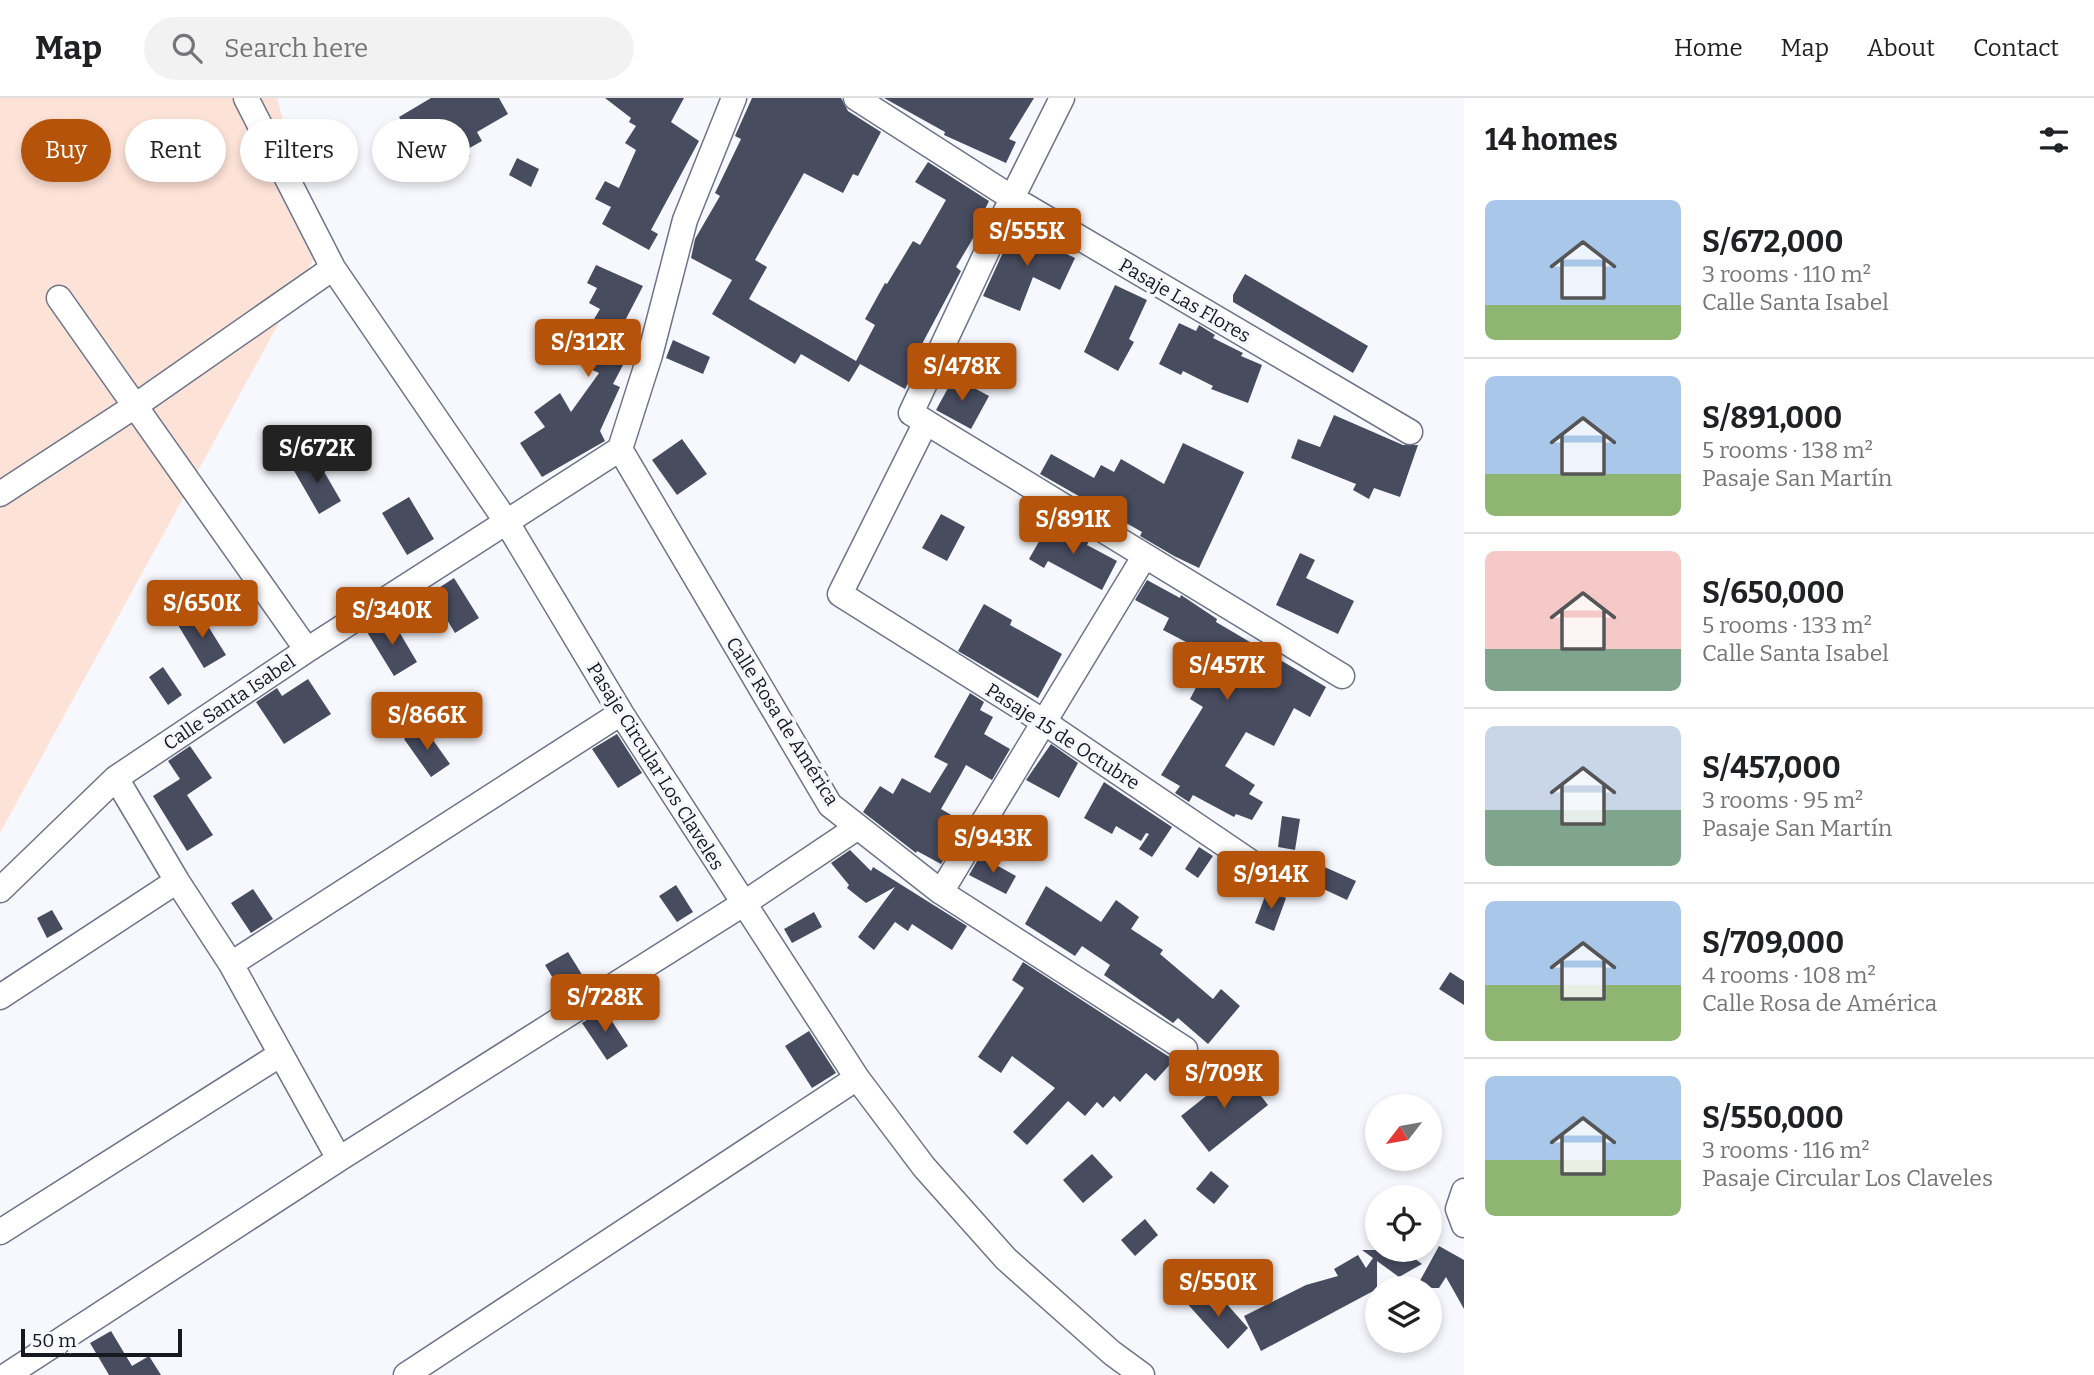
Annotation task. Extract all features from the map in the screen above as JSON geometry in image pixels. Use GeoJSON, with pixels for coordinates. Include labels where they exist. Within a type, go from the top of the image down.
{"type":"FeatureCollection","features":[{"type":"Feature","properties":{"kind":"street","name":"Pasaje Circular Los Claveles"},"geometry":{"type":"LineString","coordinates":[[246,98],[333,268],[506,521],[621,713],[858,1077],[924,1167],[1006,1259],[1112,1353],[1142,1375]]}},
{"type":"Feature","properties":{"kind":"street"},"geometry":{"type":"LineString","coordinates":[[620,449],[650,355],[685,220],[734,98]]}},
{"type":"Feature","properties":{"kind":"street","name":"Pasaje Las Flores"},"geometry":{"type":"LineString","coordinates":[[856,98],[1012,198],[1410,432]]}},
{"type":"Feature","properties":{"kind":"street"},"geometry":{"type":"LineString","coordinates":[[1062,98],[1012,198],[919,417],[1342,676]]}},
{"type":"Feature","properties":{"kind":"street"},"geometry":{"type":"LineString","coordinates":[[0,494],[135,406],[333,268]]}},
{"type":"Feature","properties":{"kind":"street"},"geometry":{"type":"LineString","coordinates":[[59,298],[307,650]]}},
{"type":"Feature","properties":{"kind":"street","name":"Pasaje 15 de Octubre"},"geometry":{"type":"LineString","coordinates":[[919,417],[840,594],[1044,722],[1283,884]]}},
{"type":"Feature","properties":{"kind":"street","name":"Calle Santa Isabel"},"geometry":{"type":"LineString","coordinates":[[0,890],[116,778],[307,650],[620,449]]}},
{"type":"Feature","properties":{"kind":"street","name":"Calle Rosa de América"},"geometry":{"type":"LineString","coordinates":[[620,449],[830,805],[941,892],[1185,1049]]}},
{"type":"Feature","properties":{"kind":"street"},"geometry":{"type":"LineString","coordinates":[[941,892],[1144,557]]}},
{"type":"Feature","properties":{"kind":"street"},"geometry":{"type":"LineString","coordinates":[[231,964],[621,713]]}},
{"type":"Feature","properties":{"kind":"street"},"geometry":{"type":"LineString","coordinates":[[116,778],[177,881],[231,964],[339,1159]]}},
{"type":"Feature","properties":{"kind":"street"},"geometry":{"type":"LineString","coordinates":[[7,1375],[339,1159],[743,904],[858,827]]}},
{"type":"Feature","properties":{"kind":"street"},"geometry":{"type":"LineString","coordinates":[[0,997],[177,881]]}},
{"type":"Feature","properties":{"kind":"street"},"geometry":{"type":"LineString","coordinates":[[0,1232],[281,1055]]}},
{"type":"Feature","properties":{"kind":"street"},"geometry":{"type":"LineString","coordinates":[[406,1375],[858,1077]]}},
{"type":"Feature","properties":{"kind":"street"},"geometry":{"type":"LineString","coordinates":[[1464,1191],[1458,1209],[1464,1225]]}},
{"type":"Feature","properties":{"kind":"shaded area"},"geometry":{"type":"Polygon","coordinates":[[[0,98],[277,98],[283,119],[240,119],[240,182],[300,182],[318,251],[0,833],[0,98]]]}},
{"type":"Feature","properties":{"kind":"building"},"geometry":{"type":"Polygon","coordinates":[[[431,98],[499,98],[508,114],[477,132],[482,141],[470,148],[470,119],[399,117],[431,98]]]}},
{"type":"Feature","properties":{"kind":"building"},"geometry":{"type":"Polygon","coordinates":[[[605,98],[684,98],[671,122],[699,141],[651,230],[658,234],[649,250],[602,224],[611,207],[595,199],[605,181],[619,188],[636,150],[625,143],[636,126],[629,122],[631,118],[605,98]]]}},
{"type":"Feature","properties":{"kind":"building"},"geometry":{"type":"Polygon","coordinates":[[[752,98],[841,98],[848,111],[881,132],[858,176],[853,174],[843,193],[804,173],[755,260],[767,267],[749,299],[856,361],[875,325],[865,319],[885,283],[887,284],[913,241],[920,245],[946,200],[915,182],[928,162],[989,201],[984,211],[988,213],[956,267],[961,271],[914,359],[919,362],[905,389],[860,364],[849,382],[801,354],[795,364],[712,314],[732,280],[691,258],[695,239],[720,196],[715,193],[741,139],[735,136],[752,98]]]}},
{"type":"Feature","properties":{"kind":"building"},"geometry":{"type":"Polygon","coordinates":[[[884,98],[1034,98],[1009,139],[1016,142],[1006,163],[944,135],[945,132],[884,98]]]}},
{"type":"Feature","properties":{"kind":"building"},"geometry":{"type":"Polygon","coordinates":[[[517,158],[539,169],[531,187],[509,175],[517,158]]]}},
{"type":"Feature","properties":{"kind":"building"},"geometry":{"type":"Polygon","coordinates":[[[1016,224],[1049,238],[1046,244],[1075,258],[1060,290],[1033,277],[1020,311],[983,296],[1016,224]]]}},
{"type":"Feature","properties":{"kind":"building"},"geometry":{"type":"Polygon","coordinates":[[[596,265],[643,286],[616,338],[633,346],[613,384],[620,387],[600,431],[605,441],[542,477],[520,443],[545,427],[534,412],[560,393],[571,412],[599,373],[570,360],[600,309],[589,303],[597,288],[587,283],[596,265]]]}},
{"type":"Feature","properties":{"kind":"building"},"geometry":{"type":"Polygon","coordinates":[[[1245,274],[1368,346],[1353,373],[1233,302],[1233,295],[1245,274]]]}},
{"type":"Feature","properties":{"kind":"building"},"geometry":{"type":"Polygon","coordinates":[[[1115,285],[1147,300],[1129,339],[1134,342],[1118,371],[1084,352],[1115,285]]]}},
{"type":"Feature","properties":{"kind":"building"},"geometry":{"type":"Polygon","coordinates":[[[1179,323],[1196,331],[1199,325],[1215,335],[1213,338],[1243,353],[1241,356],[1262,365],[1248,403],[1211,389],[1213,386],[1183,371],[1181,375],[1159,364],[1179,323]]]}},
{"type":"Feature","properties":{"kind":"building"},"geometry":{"type":"Polygon","coordinates":[[[673,340],[710,357],[703,374],[666,358],[673,340]]]}},
{"type":"Feature","properties":{"kind":"building"},"geometry":{"type":"Polygon","coordinates":[[[954,377],[989,396],[971,429],[936,410],[954,377]]]}},
{"type":"Feature","properties":{"kind":"building"},"geometry":{"type":"Polygon","coordinates":[[[1334,415],[1403,445],[1418,445],[1400,497],[1374,488],[1369,499],[1353,490],[1356,484],[1291,458],[1298,439],[1320,447],[1334,415]]]}},
{"type":"Feature","properties":{"kind":"building"},"geometry":{"type":"Polygon","coordinates":[[[682,439],[707,474],[677,495],[652,460],[682,439]]]}},
{"type":"Feature","properties":{"kind":"building"},"geometry":{"type":"Polygon","coordinates":[[[1183,443],[1244,472],[1199,568],[1140,536],[1142,532],[1040,474],[1051,454],[1094,478],[1101,465],[1114,472],[1121,459],[1164,484],[1183,443]]]}},
{"type":"Feature","properties":{"kind":"building"},"geometry":{"type":"Polygon","coordinates":[[[315,456],[341,501],[319,514],[293,469],[315,456]]]}},
{"type":"Feature","properties":{"kind":"building"},"geometry":{"type":"Polygon","coordinates":[[[409,497],[434,539],[407,555],[382,513],[409,497]]]}},
{"type":"Feature","properties":{"kind":"building"},"geometry":{"type":"Polygon","coordinates":[[[941,514],[965,527],[947,561],[922,548],[941,514]]]}},
{"type":"Feature","properties":{"kind":"building"},"geometry":{"type":"Polygon","coordinates":[[[1050,522],[1089,541],[1087,545],[1117,561],[1102,590],[1048,561],[1044,568],[1029,559],[1050,522]]]}},
{"type":"Feature","properties":{"kind":"building"},"geometry":{"type":"Polygon","coordinates":[[[1300,553],[1315,560],[1306,578],[1354,601],[1338,634],[1276,605],[1300,553]]]}},
{"type":"Feature","properties":{"kind":"building"},"geometry":{"type":"Polygon","coordinates":[[[454,578],[479,618],[455,633],[431,593],[454,578]]]}},
{"type":"Feature","properties":{"kind":"building"},"geometry":{"type":"Polygon","coordinates":[[[1147,580],[1180,598],[1181,595],[1217,619],[1216,622],[1326,687],[1310,717],[1294,708],[1274,746],[1246,732],[1225,766],[1255,785],[1249,794],[1263,802],[1252,820],[1236,814],[1234,817],[1193,795],[1189,802],[1175,793],[1180,786],[1161,775],[1203,707],[1190,699],[1200,680],[1192,676],[1194,671],[1176,661],[1186,642],[1163,630],[1169,618],[1135,600],[1147,580]]]}},
{"type":"Feature","properties":{"kind":"building"},"geometry":{"type":"Polygon","coordinates":[[[984,604],[1012,620],[1010,625],[1062,654],[1038,698],[958,651],[984,604]]]}},
{"type":"Feature","properties":{"kind":"building"},"geometry":{"type":"Polygon","coordinates":[[[198,610],[226,655],[204,668],[178,625],[198,610]]]}},
{"type":"Feature","properties":{"kind":"building"},"geometry":{"type":"Polygon","coordinates":[[[391,618],[417,662],[394,676],[367,632],[391,618]]]}},
{"type":"Feature","properties":{"kind":"building"},"geometry":{"type":"Polygon","coordinates":[[[163,667],[182,695],[168,705],[149,677],[163,667]]]}},
{"type":"Feature","properties":{"kind":"building"},"geometry":{"type":"Polygon","coordinates":[[[308,679],[331,714],[284,744],[256,702],[277,688],[282,696],[308,679]]]}},
{"type":"Feature","properties":{"kind":"building"},"geometry":{"type":"Polygon","coordinates":[[[970,693],[984,702],[980,710],[993,717],[984,734],[1010,749],[992,780],[966,765],[941,809],[965,823],[941,864],[917,851],[916,853],[863,812],[880,786],[893,794],[902,778],[930,793],[948,764],[934,757],[970,693]]]}},
{"type":"Feature","properties":{"kind":"building"},"geometry":{"type":"Polygon","coordinates":[[[423,726],[450,764],[431,777],[404,739],[423,726]]]}},
{"type":"Feature","properties":{"kind":"building"},"geometry":{"type":"Polygon","coordinates":[[[617,734],[642,773],[618,788],[592,749],[617,734]]]}},
{"type":"Feature","properties":{"kind":"building"},"geometry":{"type":"Polygon","coordinates":[[[1051,744],[1078,763],[1059,798],[1026,780],[1051,744]]]}},
{"type":"Feature","properties":{"kind":"building"},"geometry":{"type":"Polygon","coordinates":[[[190,746],[212,778],[187,795],[213,835],[187,851],[153,796],[180,779],[168,761],[190,746]]]}},
{"type":"Feature","properties":{"kind":"building"},"geometry":{"type":"Polygon","coordinates":[[[1104,782],[1172,827],[1152,857],[1139,849],[1149,834],[1146,833],[1141,841],[1116,826],[1112,834],[1084,818],[1104,782]]]}},
{"type":"Feature","properties":{"kind":"building"},"geometry":{"type":"Polygon","coordinates":[[[1282,816],[1300,819],[1295,850],[1278,847],[1282,816]]]}},
{"type":"Feature","properties":{"kind":"building"},"geometry":{"type":"Polygon","coordinates":[[[1199,847],[1213,856],[1198,878],[1185,869],[1199,847]]]}},
{"type":"Feature","properties":{"kind":"building"},"geometry":{"type":"Polygon","coordinates":[[[850,850],[871,871],[873,867],[967,926],[952,950],[912,924],[908,931],[895,922],[874,950],[858,937],[895,887],[866,903],[847,888],[849,885],[831,863],[850,850]]]}},
{"type":"Feature","properties":{"kind":"building"},"geometry":{"type":"Polygon","coordinates":[[[980,856],[1016,876],[1006,894],[969,875],[980,856]]]}},
{"type":"Feature","properties":{"kind":"building"},"geometry":{"type":"Polygon","coordinates":[[[1311,861],[1356,881],[1347,900],[1302,879],[1311,861]]]}},
{"type":"Feature","properties":{"kind":"building"},"geometry":{"type":"Polygon","coordinates":[[[676,885],[693,912],[677,922],[659,896],[676,885]]]}},
{"type":"Feature","properties":{"kind":"building"},"geometry":{"type":"Polygon","coordinates":[[[1046,886],[1101,922],[1116,900],[1139,917],[1131,929],[1163,950],[1160,954],[1213,999],[1221,989],[1240,1006],[1208,1044],[1178,1018],[1173,1023],[1104,975],[1110,965],[1082,946],[1075,956],[1025,924],[1046,886]]]}},
{"type":"Feature","properties":{"kind":"building"},"geometry":{"type":"Polygon","coordinates":[[[253,889],[273,919],[251,933],[231,903],[253,889]]]}},
{"type":"Feature","properties":{"kind":"building"},"geometry":{"type":"Polygon","coordinates":[[[1267,891],[1286,898],[1274,931],[1255,923],[1267,891]]]}},
{"type":"Feature","properties":{"kind":"building"},"geometry":{"type":"Polygon","coordinates":[[[52,910],[63,929],[47,938],[37,918],[52,910]]]}},
{"type":"Feature","properties":{"kind":"building"},"geometry":{"type":"Polygon","coordinates":[[[814,912],[822,927],[792,943],[784,929],[814,912]]]}},
{"type":"Feature","properties":{"kind":"building"},"geometry":{"type":"Polygon","coordinates":[[[568,952],[586,981],[563,995],[545,965],[568,952]]]}},
{"type":"Feature","properties":{"kind":"building"},"geometry":{"type":"Polygon","coordinates":[[[1023,962],[1174,1060],[1155,1081],[1146,1073],[1120,1102],[1114,1096],[1103,1108],[1097,1102],[1085,1116],[1068,1101],[1027,1145],[1013,1132],[1055,1088],[1012,1056],[1001,1073],[978,1057],[1024,988],[1012,980],[1023,962]]]}},
{"type":"Feature","properties":{"kind":"building"},"geometry":{"type":"Polygon","coordinates":[[[1450,972],[1464,981],[1464,1005],[1439,989],[1450,972]]]}},
{"type":"Feature","properties":{"kind":"building"},"geometry":{"type":"Polygon","coordinates":[[[604,1009],[628,1046],[607,1060],[582,1023],[604,1009]]]}},
{"type":"Feature","properties":{"kind":"building"},"geometry":{"type":"Polygon","coordinates":[[[809,1031],[836,1073],[812,1088],[785,1046],[809,1031]]]}},
{"type":"Feature","properties":{"kind":"building"},"geometry":{"type":"Polygon","coordinates":[[[1240,1069],[1268,1105],[1209,1152],[1181,1116],[1240,1069]]]}},
{"type":"Feature","properties":{"kind":"building"},"geometry":{"type":"Polygon","coordinates":[[[1092,1154],[1113,1177],[1083,1203],[1063,1180],[1092,1154]]]}},
{"type":"Feature","properties":{"kind":"building"},"geometry":{"type":"Polygon","coordinates":[[[1211,1171],[1229,1186],[1214,1204],[1196,1189],[1211,1171]]]}},
{"type":"Feature","properties":{"kind":"building"},"geometry":{"type":"Polygon","coordinates":[[[1145,1219],[1158,1235],[1135,1256],[1121,1240],[1145,1219]]]}},
{"type":"Feature","properties":{"kind":"building"},"geometry":{"type":"Polygon","coordinates":[[[1442,1248],[1464,1260],[1464,1309],[1446,1277],[1442,1283],[1442,1276],[1423,1276],[1430,1262],[1442,1262],[1442,1248]]]}},
{"type":"Feature","properties":{"kind":"building"},"geometry":{"type":"Polygon","coordinates":[[[1358,1255],[1366,1268],[1370,1262],[1377,1262],[1377,1276],[1365,1276],[1365,1295],[1261,1351],[1244,1316],[1306,1285],[1338,1276],[1334,1269],[1358,1255]]]}},
{"type":"Feature","properties":{"kind":"building"},"geometry":{"type":"Polygon","coordinates":[[[1378,1262],[1422,1264],[1401,1276],[1378,1262]]]}},
{"type":"Feature","properties":{"kind":"building"},"geometry":{"type":"Polygon","coordinates":[[[1196,1289],[1215,1311],[1225,1302],[1248,1328],[1228,1349],[1184,1300],[1196,1289]]]}},
{"type":"Feature","properties":{"kind":"building"},"geometry":{"type":"Polygon","coordinates":[[[111,1331],[132,1366],[149,1356],[161,1375],[109,1375],[90,1343],[111,1331]]]}}]}
